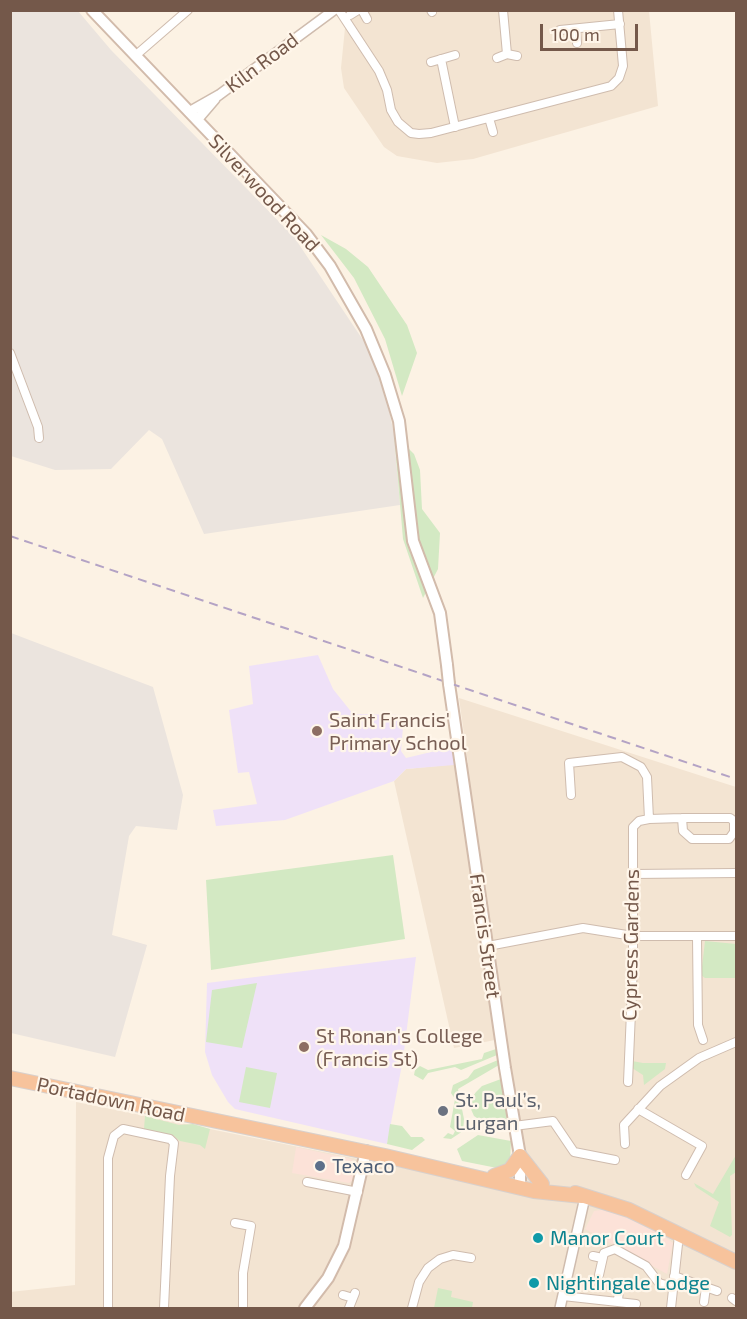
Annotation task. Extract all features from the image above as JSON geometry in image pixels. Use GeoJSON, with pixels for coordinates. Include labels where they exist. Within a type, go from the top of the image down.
{"type":"FeatureCollection","features":[{"type":"Feature","properties":{"kind":"highway","name":"Portadown Road"},"geometry":{"type":"LineString","coordinates":[[10,1078],[470,1174]]}},
{"type":"Feature","properties":{"kind":"highway"},"geometry":{"type":"LineString","coordinates":[[494,1176],[510,1170],[520,1156],[542,1184]]}},
{"type":"Feature","properties":{"kind":"highway"},"geometry":{"type":"LineString","coordinates":[[470,1174],[494,1176],[556,1195],[584,1196]]}},
{"type":"Feature","properties":{"kind":"highway"},"geometry":{"type":"LineString","coordinates":[[470,1174],[521,1184],[542,1184],[629,1210],[736,1262]]}},
{"type":"Feature","properties":{"kind":"main road","name":"Silverwood Road"},"geometry":{"type":"LineString","coordinates":[[92,10],[306,234],[330,266],[366,329],[385,375],[399,421],[412,541],[440,613],[449,684]]}},
{"type":"Feature","properties":{"kind":"main road","name":"Francis Street"},"geometry":{"type":"LineString","coordinates":[[449,684],[520,1156],[521,1184]]}},
{"type":"Feature","properties":{"kind":"main road"},"geometry":{"type":"LineString","coordinates":[[311,1306],[344,1246],[366,1151]]}},
{"type":"Feature","properties":{"kind":"street"},"geometry":{"type":"LineString","coordinates":[[135,56],[188,10]]}},
{"type":"Feature","properties":{"kind":"street","name":"Kiln Road"},"geometry":{"type":"LineString","coordinates":[[193,116],[334,10]]}},
{"type":"Feature","properties":{"kind":"street"},"geometry":{"type":"LineString","coordinates":[[339,10],[379,72],[387,90],[391,110],[403,128],[419,134],[455,127],[611,86],[619,78],[623,66],[618,10]]}},
{"type":"Feature","properties":{"kind":"street"},"geometry":{"type":"LineString","coordinates":[[350,15],[360,10],[367,19]]}},
{"type":"Feature","properties":{"kind":"street"},"geometry":{"type":"LineString","coordinates":[[503,10],[507,54]]}},
{"type":"Feature","properties":{"kind":"street"},"geometry":{"type":"LineString","coordinates":[[560,30],[620,24]]}},
{"type":"Feature","properties":{"kind":"street"},"geometry":{"type":"LineString","coordinates":[[576,29],[577,43]]}},
{"type":"Feature","properties":{"kind":"street"},"geometry":{"type":"LineString","coordinates":[[497,58],[507,54],[517,56]]}},
{"type":"Feature","properties":{"kind":"street"},"geometry":{"type":"LineString","coordinates":[[431,62],[455,55]]}},
{"type":"Feature","properties":{"kind":"street"},"geometry":{"type":"LineString","coordinates":[[441,59],[455,127]]}},
{"type":"Feature","properties":{"kind":"street"},"geometry":{"type":"LineString","coordinates":[[489,118],[493,132]]}},
{"type":"Feature","properties":{"kind":"street"},"geometry":{"type":"LineString","coordinates":[[10,352],[38,427],[39,438]]}},
{"type":"Feature","properties":{"kind":"street"},"geometry":{"type":"LineString","coordinates":[[572,795],[569,764],[571,762],[621,757],[641,767],[647,777],[649,819],[682,818],[730,818],[734,821],[734,832],[729,838],[692,839],[683,831],[682,818]]}},
{"type":"Feature","properties":{"kind":"street","name":"Cypress Gardens"},"geometry":{"type":"LineString","coordinates":[[628,1082],[633,936],[633,827],[639,821],[649,819]]}},
{"type":"Feature","properties":{"kind":"street"},"geometry":{"type":"LineString","coordinates":[[633,874],[736,873]]}},
{"type":"Feature","properties":{"kind":"street"},"geometry":{"type":"LineString","coordinates":[[488,946],[583,928],[633,936],[736,936]]}},
{"type":"Feature","properties":{"kind":"street"},"geometry":{"type":"LineString","coordinates":[[698,937],[698,1025],[703,1040]]}},
{"type":"Feature","properties":{"kind":"street"},"geometry":{"type":"LineString","coordinates":[[625,1144],[624,1125],[667,1079],[699,1058],[736,1042]]}},
{"type":"Feature","properties":{"kind":"street"},"geometry":{"type":"LineString","coordinates":[[638,1109],[702,1146],[686,1175]]}},
{"type":"Feature","properties":{"kind":"street"},"geometry":{"type":"LineString","coordinates":[[514,1126],[553,1121],[574,1152],[613,1158]]}},
{"type":"Feature","properties":{"kind":"street"},"geometry":{"type":"LineString","coordinates":[[108,1308],[108,1158],[114,1136],[123,1129],[170,1139],[174,1143],[170,1176],[164,1308]]}},
{"type":"Feature","properties":{"kind":"street"},"geometry":{"type":"LineString","coordinates":[[308,1182],[358,1192]]}},
{"type":"Feature","properties":{"kind":"street"},"geometry":{"type":"LineString","coordinates":[[560,1308],[584,1196]]}},
{"type":"Feature","properties":{"kind":"street"},"geometry":{"type":"LineString","coordinates":[[235,1223],[251,1226],[243,1273],[243,1308]]}},
{"type":"Feature","properties":{"kind":"street"},"geometry":{"type":"LineString","coordinates":[[671,1308],[679,1235]]}},
{"type":"Feature","properties":{"kind":"street"},"geometry":{"type":"LineString","coordinates":[[599,1275],[602,1258],[608,1250],[615,1249],[646,1266],[662,1285],[673,1287]]}},
{"type":"Feature","properties":{"kind":"street"},"geometry":{"type":"LineString","coordinates":[[412,1308],[419,1282],[428,1268],[441,1259],[453,1255],[471,1258]]}},
{"type":"Feature","properties":{"kind":"street"},"geometry":{"type":"LineString","coordinates":[[593,1256],[602,1258]]}},
{"type":"Feature","properties":{"kind":"street"},"geometry":{"type":"LineString","coordinates":[[674,1276],[717,1291]]}},
{"type":"Feature","properties":{"kind":"street"},"geometry":{"type":"LineString","coordinates":[[704,1302],[706,1287]]}},
{"type":"Feature","properties":{"kind":"street"},"geometry":{"type":"LineString","coordinates":[[618,1302],[620,1288]]}},
{"type":"Feature","properties":{"kind":"street"},"geometry":{"type":"LineString","coordinates":[[343,1295],[354,1296],[349,1308]]}},
{"type":"Feature","properties":{"kind":"street"},"geometry":{"type":"LineString","coordinates":[[563,1296],[636,1304]]}},
{"type":"Feature","properties":{"kind":"shaded area"},"geometry":{"type":"Polygon","coordinates":[[[11,11],[78,11],[111,50],[294,237],[367,346],[386,396],[394,434],[400,505],[204,534],[162,439],[149,430],[111,469],[55,470],[11,456],[11,11]]]}},
{"type":"Feature","properties":{"kind":"shaded area"},"geometry":{"type":"Polygon","coordinates":[[[336,11],[649,11],[658,106],[473,159],[437,163],[397,156],[384,147],[344,88],[341,68],[345,28],[336,11]]]}},
{"type":"Feature","properties":{"kind":"shaded area"},"geometry":{"type":"Polygon","coordinates":[[[11,633],[153,687],[183,795],[177,830],[136,826],[129,836],[112,935],[147,945],[115,1057],[11,1033],[11,633]]]}},
{"type":"Feature","properties":{"kind":"shaded area","name":"Saint Francis' Primary School"},"geometry":{"type":"Polygon","coordinates":[[[318,655],[333,689],[353,714],[404,715],[401,751],[406,758],[452,747],[454,765],[406,769],[394,781],[285,820],[216,826],[213,810],[257,804],[249,772],[238,773],[229,710],[253,704],[249,666],[318,655]]]}},
{"type":"Feature","properties":{"kind":"shaded area"},"geometry":{"type":"Polygon","coordinates":[[[459,698],[736,787],[736,1308],[11,1308],[10,1292],[75,1285],[76,1102],[522,1192],[500,1039],[454,1048],[394,781],[406,769],[468,763],[459,698]]]}},
{"type":"Feature","properties":{"kind":"shaded area","name":"St Ronan's College (Francis St)"},"geometry":{"type":"Polygon","coordinates":[[[416,957],[403,1059],[387,1144],[235,1109],[228,1102],[212,1075],[205,1052],[207,983],[416,957]]]}},
{"type":"Feature","properties":{"kind":"shaded area"},"geometry":{"type":"Polygon","coordinates":[[[296,1147],[351,1159],[355,1163],[353,1180],[349,1183],[292,1173],[296,1147]]]}},
{"type":"Feature","properties":{"kind":"shaded area"},"geometry":{"type":"Polygon","coordinates":[[[609,1209],[657,1231],[673,1243],[667,1274],[585,1229],[594,1211],[609,1209]]]}},
{"type":"Feature","properties":{"kind":"green space"},"geometry":{"type":"Polygon","coordinates":[[[321,235],[346,249],[368,267],[407,325],[417,353],[402,396],[385,339],[354,278],[321,235]]]}},
{"type":"Feature","properties":{"kind":"green space"},"geometry":{"type":"Polygon","coordinates":[[[394,434],[414,454],[420,470],[422,509],[440,533],[438,569],[423,598],[403,539],[394,434]]]}},
{"type":"Feature","properties":{"kind":"green space"},"geometry":{"type":"Polygon","coordinates":[[[393,855],[405,939],[211,970],[206,880],[393,855]]]}},
{"type":"Feature","properties":{"kind":"green space"},"geometry":{"type":"Polygon","coordinates":[[[705,941],[736,944],[736,978],[705,978],[701,975],[705,941]]]}},
{"type":"Feature","properties":{"kind":"green space"},"geometry":{"type":"Polygon","coordinates":[[[257,983],[242,1048],[206,1042],[212,990],[257,983]]]}},
{"type":"Feature","properties":{"kind":"green space"},"geometry":{"type":"Polygon","coordinates":[[[496,1049],[497,1055],[461,1070],[455,1067],[428,1073],[423,1080],[414,1075],[415,1070],[420,1066],[428,1070],[482,1059],[484,1053],[496,1049]]]}},
{"type":"Feature","properties":{"kind":"green space"},"geometry":{"type":"Polygon","coordinates":[[[498,1060],[499,1065],[458,1089],[464,1119],[463,1131],[451,1139],[443,1138],[448,1133],[453,1135],[455,1131],[450,1127],[455,1099],[451,1093],[453,1085],[468,1078],[474,1070],[498,1060]]]}},
{"type":"Feature","properties":{"kind":"green space"},"geometry":{"type":"Polygon","coordinates":[[[632,1061],[666,1063],[665,1069],[644,1085],[643,1075],[632,1068],[632,1061]]]}},
{"type":"Feature","properties":{"kind":"green space"},"geometry":{"type":"Polygon","coordinates":[[[246,1067],[277,1073],[270,1108],[239,1102],[246,1067]]]}},
{"type":"Feature","properties":{"kind":"green space"},"geometry":{"type":"Polygon","coordinates":[[[501,1079],[508,1127],[480,1120],[474,1116],[470,1107],[471,1099],[482,1086],[501,1079]]]}},
{"type":"Feature","properties":{"kind":"green space"},"geometry":{"type":"Polygon","coordinates":[[[145,1116],[179,1125],[193,1124],[210,1129],[205,1149],[200,1145],[180,1141],[174,1136],[144,1129],[145,1116]]]}},
{"type":"Feature","properties":{"kind":"green space"},"geometry":{"type":"Polygon","coordinates":[[[390,1124],[402,1126],[411,1137],[422,1137],[425,1140],[412,1150],[387,1144],[390,1124]]]}},
{"type":"Feature","properties":{"kind":"green space"},"geometry":{"type":"Polygon","coordinates":[[[478,1135],[511,1141],[510,1161],[502,1169],[462,1161],[457,1149],[478,1135]]]}},
{"type":"Feature","properties":{"kind":"green space"},"geometry":{"type":"Polygon","coordinates":[[[736,1155],[736,1172],[730,1176],[732,1235],[730,1237],[710,1226],[719,1202],[696,1187],[694,1183],[713,1194],[736,1155]]]}},
{"type":"Feature","properties":{"kind":"green space"},"geometry":{"type":"Polygon","coordinates":[[[438,1288],[452,1291],[451,1297],[473,1302],[472,1308],[434,1308],[438,1288]]]}},
{"type":"Feature","properties":{"kind":"railway"},"geometry":{"type":"LineString","coordinates":[[10,536],[736,779]]}},
{"type":"Feature","properties":{"kind":"place","name":"Saint Francis' Primary School"},"geometry":{"type":"Point","coordinates":[317,731]}},
{"type":"Feature","properties":{"kind":"place","name":"St Ronan's College (Francis St)"},"geometry":{"type":"Point","coordinates":[304,1047]}},
{"type":"Feature","properties":{"kind":"place","name":"St. Paul’s, Lurgan"},"geometry":{"type":"Point","coordinates":[443,1111]}},
{"type":"Feature","properties":{"kind":"place","name":"Texaco"},"geometry":{"type":"Point","coordinates":[320,1166]}},
{"type":"Feature","properties":{"kind":"place","name":"Manor Court"},"geometry":{"type":"Point","coordinates":[538,1238]}},
{"type":"Feature","properties":{"kind":"place","name":"Nightingale Lodge"},"geometry":{"type":"Point","coordinates":[534,1283]}}]}
